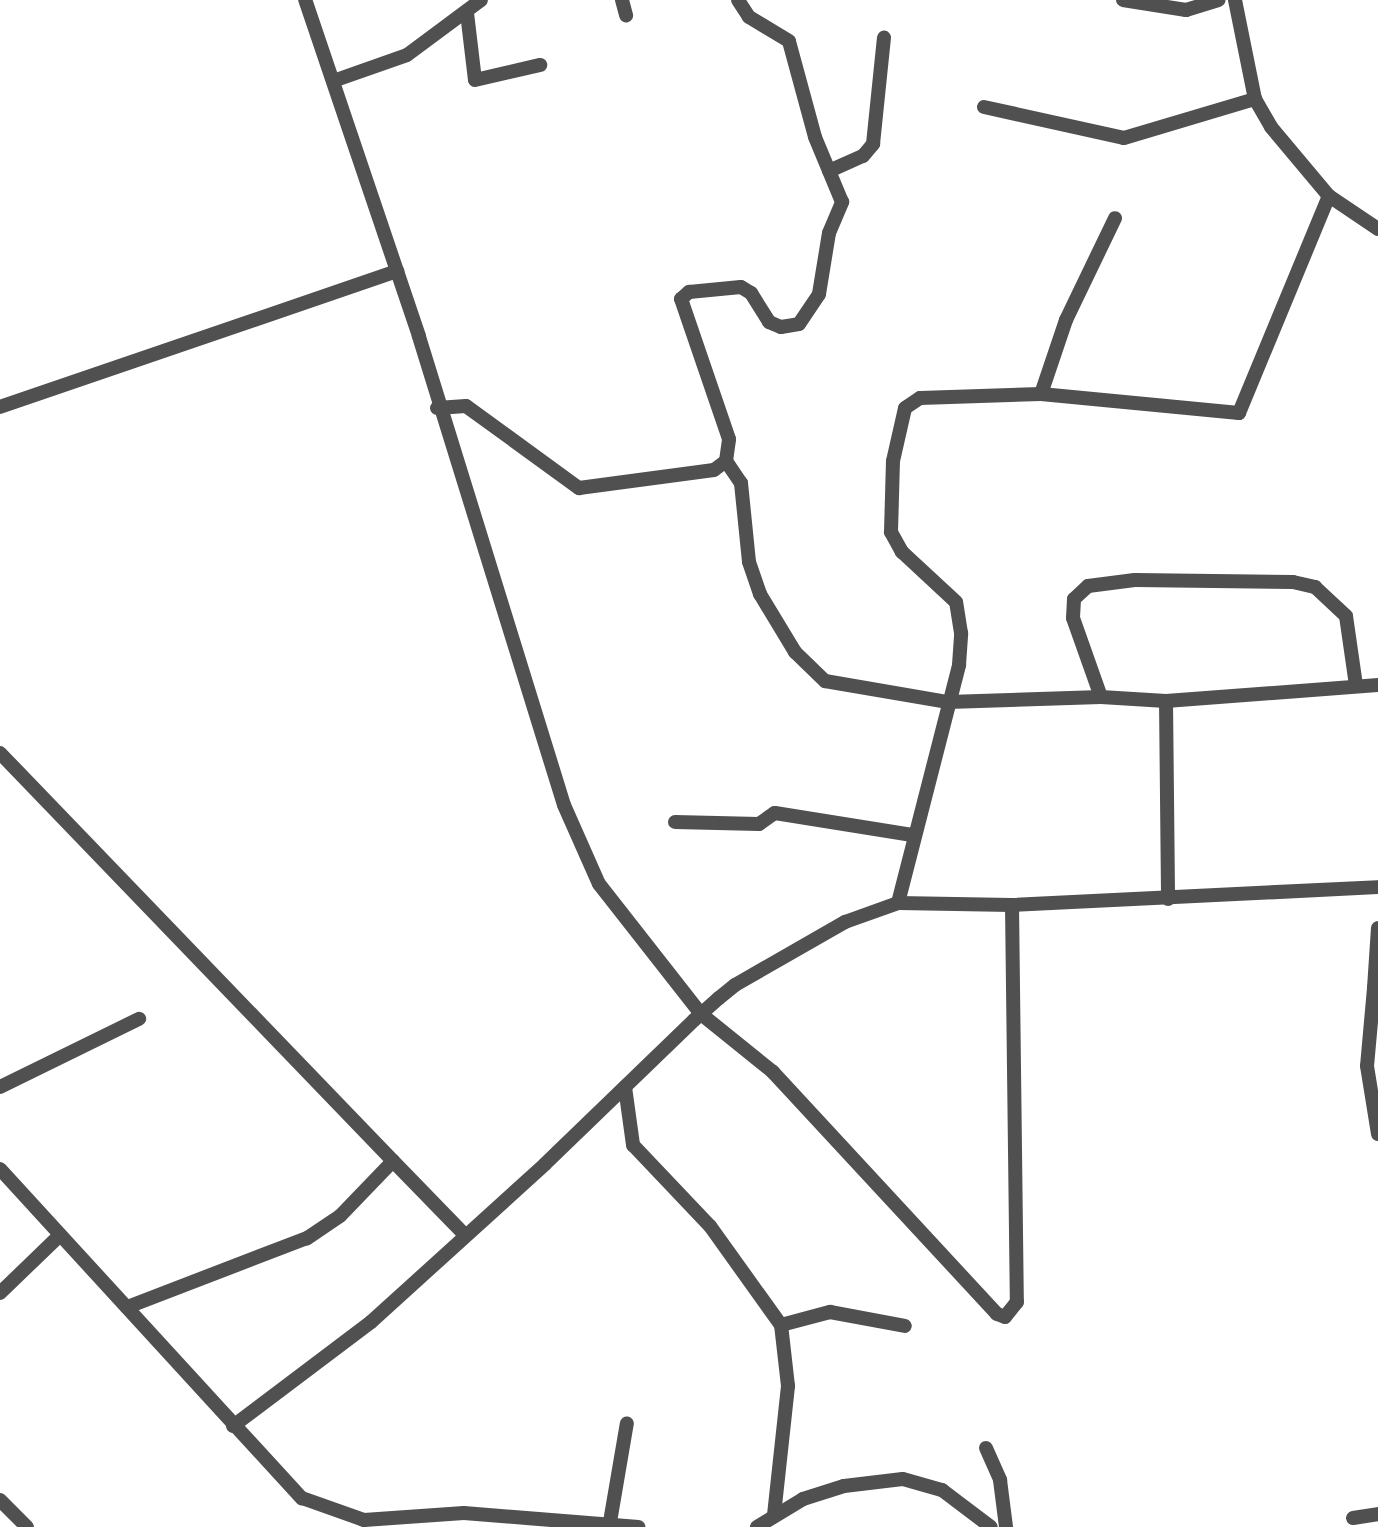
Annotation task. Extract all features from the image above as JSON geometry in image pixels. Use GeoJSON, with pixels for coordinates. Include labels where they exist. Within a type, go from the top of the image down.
{"type":"FeatureCollection","features":[{"type":"Feature","properties":{"kind":"street"},"geometry":{"type":"LineString","coordinates":[[305,0],[336,80],[437,408],[565,805],[614,908],[701,1014],[773,1072],[1005,1317],[1017,1302],[1012,905]]}},
{"type":"Feature","properties":{"kind":"street"},"geometry":{"type":"LineString","coordinates":[[336,80],[407,55],[481,0]]}},
{"type":"Feature","properties":{"kind":"street"},"geometry":{"type":"LineString","coordinates":[[622,0],[626,15]]}},
{"type":"Feature","properties":{"kind":"street"},"geometry":{"type":"LineString","coordinates":[[738,0],[749,17],[789,41],[829,172],[841,194],[841,211],[829,233],[820,294],[806,319],[775,325],[741,287],[689,292],[681,299],[729,439],[726,461],[741,483],[749,562],[760,594],[808,668],[844,687],[948,702],[1101,697],[1166,701],[1378,685]]}},
{"type":"Feature","properties":{"kind":"street"},"geometry":{"type":"LineString","coordinates":[[1122,0],[1186,10],[1219,0]]}},
{"type":"Feature","properties":{"kind":"street"},"geometry":{"type":"LineString","coordinates":[[1235,0],[1255,99],[1295,160],[1328,196],[1378,229]]}},
{"type":"Feature","properties":{"kind":"street"},"geometry":{"type":"LineString","coordinates":[[467,13],[475,80],[540,65]]}},
{"type":"Feature","properties":{"kind":"street"},"geometry":{"type":"LineString","coordinates":[[829,172],[863,156],[873,144],[884,38]]}},
{"type":"Feature","properties":{"kind":"street"},"geometry":{"type":"LineString","coordinates":[[984,107],[1124,138],[1255,99]]}},
{"type":"Feature","properties":{"kind":"street"},"geometry":{"type":"LineString","coordinates":[[898,903],[912,835],[959,665],[960,614],[949,594],[895,544],[888,520],[901,415],[920,398],[1041,394],[1239,413],[1328,196]]}},
{"type":"Feature","properties":{"kind":"street"},"geometry":{"type":"LineString","coordinates":[[1041,394],[1066,320],[1115,218]]}},
{"type":"Feature","properties":{"kind":"street"},"geometry":{"type":"LineString","coordinates":[[0,407],[397,271]]}},
{"type":"Feature","properties":{"kind":"street"},"geometry":{"type":"LineString","coordinates":[[437,408],[467,406],[579,488],[714,470],[726,461]]}},
{"type":"Feature","properties":{"kind":"street"},"geometry":{"type":"LineString","coordinates":[[1101,697],[1073,618],[1074,599],[1088,586],[1135,580],[1293,582],[1315,587],[1346,616],[1356,685]]}},
{"type":"Feature","properties":{"kind":"street"},"geometry":{"type":"LineString","coordinates":[[1166,701],[1168,899]]}},
{"type":"Feature","properties":{"kind":"street"},"geometry":{"type":"LineString","coordinates":[[0,753],[465,1235]]}},
{"type":"Feature","properties":{"kind":"street"},"geometry":{"type":"LineString","coordinates":[[675,822],[759,824],[775,813],[912,835]]}},
{"type":"Feature","properties":{"kind":"street"},"geometry":{"type":"LineString","coordinates":[[233,1426],[362,1330],[735,985],[812,939],[898,903],[1012,905],[1378,887]]}},
{"type":"Feature","properties":{"kind":"street"},"geometry":{"type":"LineString","coordinates":[[1378,928],[1376,988],[1367,1066],[1378,1134]]}},
{"type":"Feature","properties":{"kind":"street"},"geometry":{"type":"LineString","coordinates":[[0,1087],[139,1019]]}},
{"type":"Feature","properties":{"kind":"street"},"geometry":{"type":"LineString","coordinates":[[625,1087],[633,1145],[710,1226],[781,1325],[788,1386],[774,1515]]}},
{"type":"Feature","properties":{"kind":"street"},"geometry":{"type":"LineString","coordinates":[[127,1307],[307,1238],[340,1216],[393,1161]]}},
{"type":"Feature","properties":{"kind":"street"},"geometry":{"type":"LineString","coordinates":[[0,1169],[233,1426],[302,1497],[364,1523],[464,1513],[610,1522],[638,1527]]}},
{"type":"Feature","properties":{"kind":"street"},"geometry":{"type":"LineString","coordinates":[[0,1293],[60,1235]]}},
{"type":"Feature","properties":{"kind":"street"},"geometry":{"type":"LineString","coordinates":[[781,1325],[830,1312],[905,1326]]}},
{"type":"Feature","properties":{"kind":"street"},"geometry":{"type":"LineString","coordinates":[[610,1522],[627,1423]]}},
{"type":"Feature","properties":{"kind":"street"},"geometry":{"type":"LineString","coordinates":[[986,1448],[1000,1480],[1006,1527]]}},
{"type":"Feature","properties":{"kind":"street"},"geometry":{"type":"LineString","coordinates":[[757,1527],[774,1515],[844,1486],[914,1480],[942,1490],[991,1527]]}},
{"type":"Feature","properties":{"kind":"street"},"geometry":{"type":"LineString","coordinates":[[0,1500],[27,1527]]}},
{"type":"Feature","properties":{"kind":"street"},"geometry":{"type":"LineString","coordinates":[[1353,1518],[1378,1514]]}}]}
